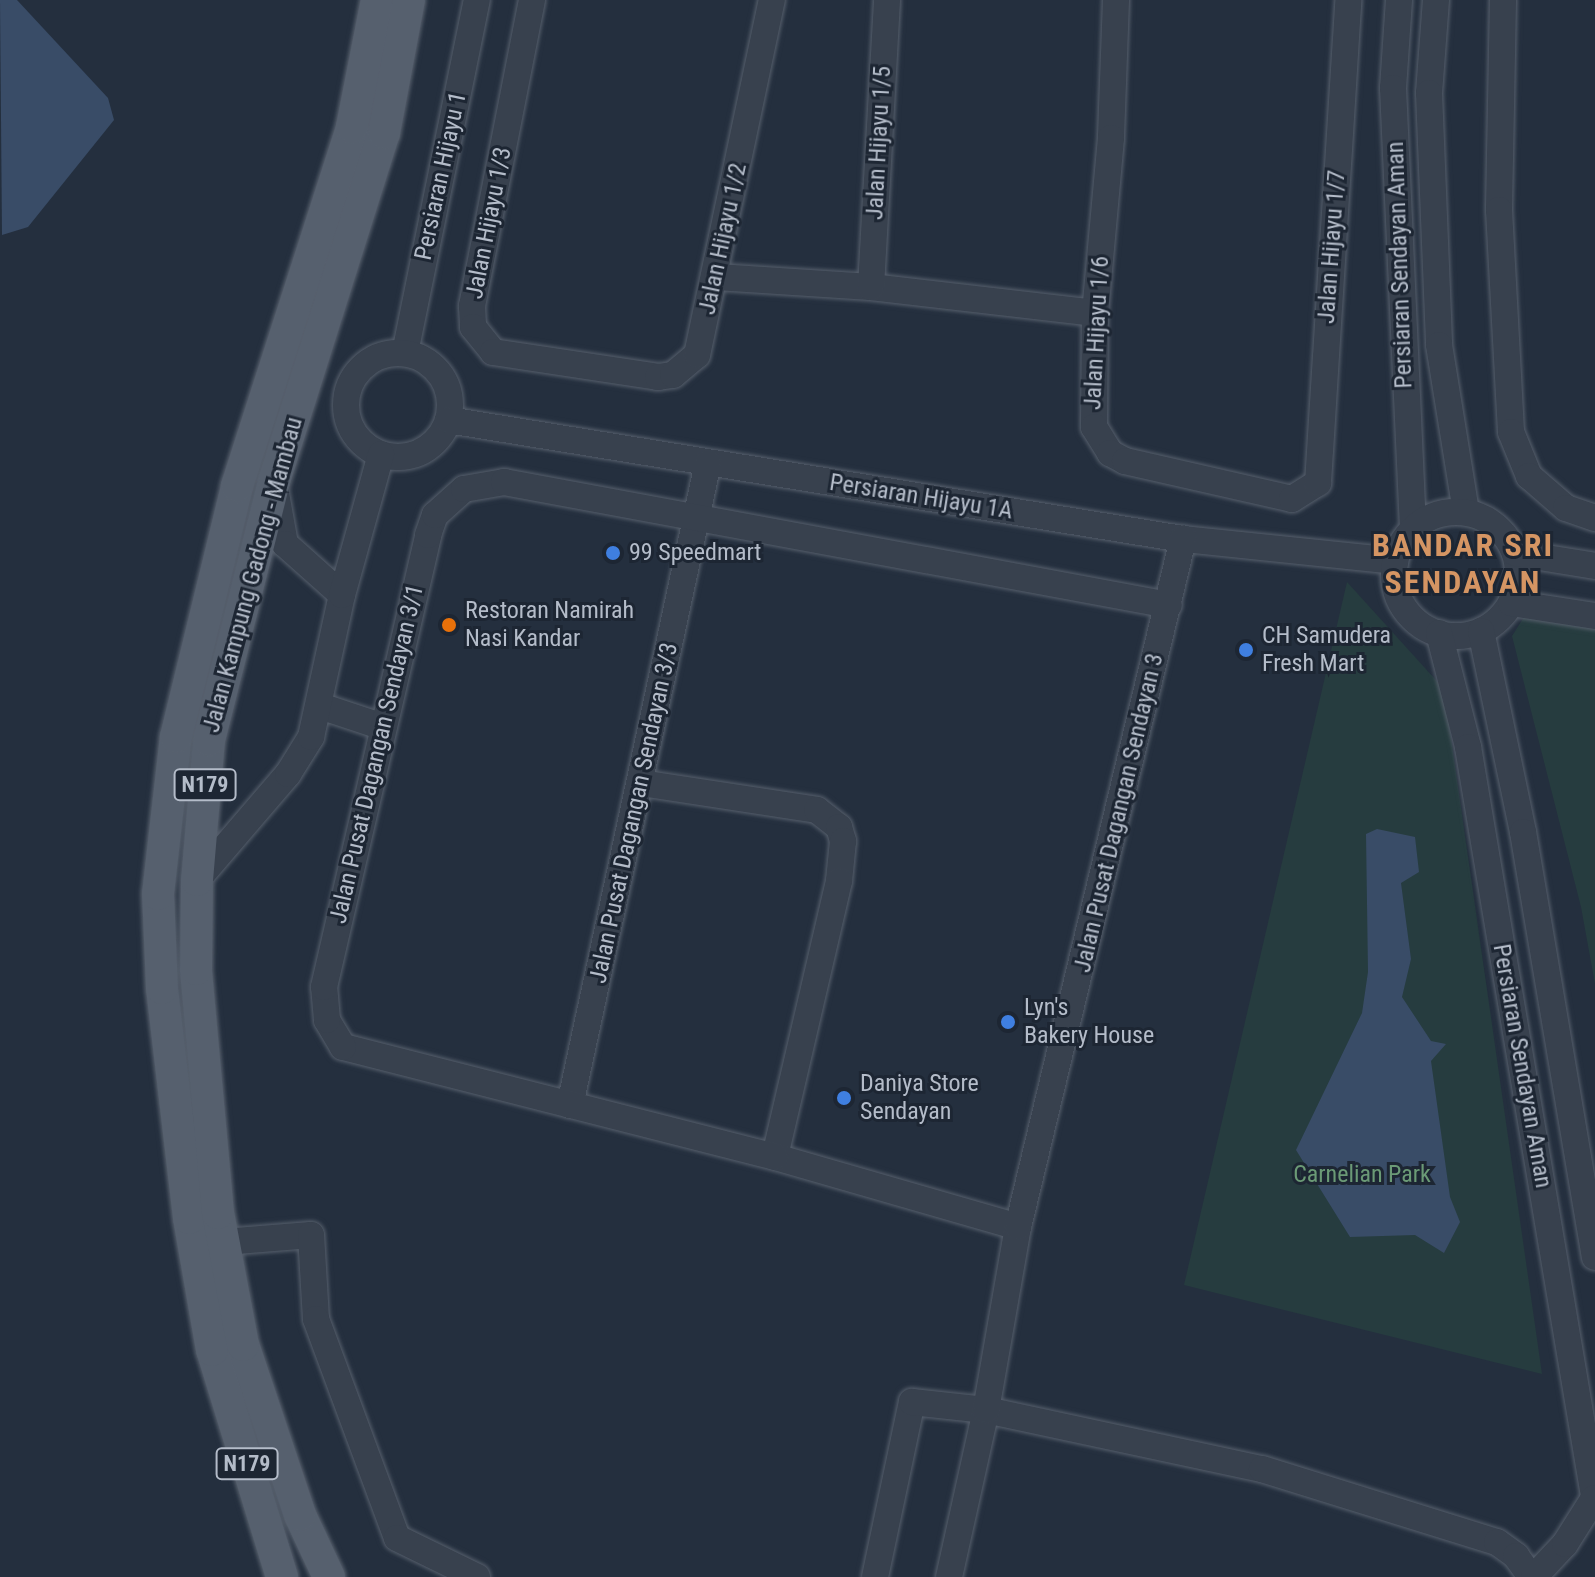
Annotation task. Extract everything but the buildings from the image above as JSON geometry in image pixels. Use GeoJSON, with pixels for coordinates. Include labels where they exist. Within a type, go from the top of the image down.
{"type":"FeatureCollection","features":[{"type":"Feature","properties":{"kind":"main road","name":"Jalan Kampung Gadong - Mambau"},"geometry":{"type":"LineString","coordinates":[[282,1577],[212,1350],[189,1218],[162,988],[158,894],[176,737],[237,486],[352,127],[377,0]]}},
{"type":"Feature","properties":{"kind":"main road","name":"Jalan Kampung Gadong - Mambau"},"geometry":{"type":"LineString","coordinates":[[329,1577],[300,1515],[243,1345],[224,1242],[196,969],[197,880],[209,740],[274,481],[384,133],[409,0]]}},
{"type":"Feature","properties":{"kind":"street","name":"Persiaran Hijayu 1"},"geometry":{"type":"LineString","coordinates":[[405,353],[477,0]]}},
{"type":"Feature","properties":{"kind":"street","name":"Jalan Hijayu 1/3"},"geometry":{"type":"LineString","coordinates":[[532,0],[472,306],[473,327],[493,352],[579,367]]}},
{"type":"Feature","properties":{"kind":"street","name":"Jalan Hijayu 1/2"},"geometry":{"type":"LineString","coordinates":[[579,367],[658,377],[687,366],[697,355],[717,277],[772,0]]}},
{"type":"Feature","properties":{"kind":"street","name":"Jalan Hijayu 1/5"},"geometry":{"type":"LineString","coordinates":[[871,287],[887,0]]}},
{"type":"Feature","properties":{"kind":"street","name":"Jalan Hijayu 1/6"},"geometry":{"type":"LineString","coordinates":[[1116,0],[1111,138],[1095,313],[1092,413],[1100,441],[1110,453],[1292,499],[1310,492]]}},
{"type":"Feature","properties":{"kind":"street","name":"Jalan Hijayu 1/7"},"geometry":{"type":"LineString","coordinates":[[1310,492],[1318,483],[1348,0]]}},
{"type":"Feature","properties":{"kind":"street","name":"Persiaran Sendayan Aman"},"geometry":{"type":"LineString","coordinates":[[1399,0],[1393,88],[1413,529]]}},
{"type":"Feature","properties":{"kind":"street","name":"Persiaran Sendayan Aman"},"geometry":{"type":"LineString","coordinates":[[1436,0],[1429,93],[1439,345],[1466,512]]}},
{"type":"Feature","properties":{"kind":"street"},"geometry":{"type":"LineString","coordinates":[[1503,0],[1499,210],[1511,432],[1518,458],[1538,486],[1566,508],[1595,518]]}},
{"type":"Feature","properties":{"kind":"street"},"geometry":{"type":"LineString","coordinates":[[717,277],[871,287],[1095,313]]}},
{"type":"Feature","properties":{"kind":"street"},"geometry":{"type":"LineString","coordinates":[[405,353],[422,358],[446,384],[448,420],[429,447],[398,457],[381,454],[355,434],[346,402],[350,385],[370,360],[405,353]]}},
{"type":"Feature","properties":{"kind":"street","name":"Persiaran Hijayu 1A"},"geometry":{"type":"LineString","coordinates":[[448,420],[1183,539],[1395,561]]}},
{"type":"Feature","properties":{"kind":"street"},"geometry":{"type":"LineString","coordinates":[[197,880],[288,774],[311,737],[342,595],[381,454]]}},
{"type":"Feature","properties":{"kind":"street","name":"Jalan Pusat Dagangan Sendayan 3/3"},"geometry":{"type":"LineString","coordinates":[[570,1105],[708,463]]}},
{"type":"Feature","properties":{"kind":"street"},"geometry":{"type":"LineString","coordinates":[[274,481],[285,544],[342,595]]}},
{"type":"Feature","properties":{"kind":"street","name":"Jalan Pusat Dagangan Sendayan 3/1"},"geometry":{"type":"LineString","coordinates":[[1018,1227],[775,1157],[357,1054],[333,1036],[323,1004],[324,987],[428,535],[435,515],[464,489],[504,482],[1169,605]]}},
{"type":"Feature","properties":{"kind":"street"},"geometry":{"type":"LineString","coordinates":[[1466,512],[1504,534],[1515,553],[1518,570],[1511,603],[1481,631],[1439,633],[1422,625],[1404,605],[1395,579],[1395,561],[1413,529],[1438,515],[1466,512]]}},
{"type":"Feature","properties":{"kind":"street","name":"Jalan Pusat Dagangan Sendayan 3"},"geometry":{"type":"LineString","coordinates":[[949,1577],[986,1410],[1018,1227],[1183,539]]}},
{"type":"Feature","properties":{"kind":"street"},"geometry":{"type":"LineString","coordinates":[[1515,553],[1595,566]]}},
{"type":"Feature","properties":{"kind":"street"},"geometry":{"type":"LineString","coordinates":[[1511,603],[1595,616]]}},
{"type":"Feature","properties":{"kind":"street","name":"Persiaran Sendayan Aman"},"geometry":{"type":"LineString","coordinates":[[1481,631],[1523,832],[1595,1257]]}},
{"type":"Feature","properties":{"kind":"street","name":"Persiaran Sendayan Aman"},"geometry":{"type":"LineString","coordinates":[[1439,633],[1468,747],[1595,1500]]}},
{"type":"Feature","properties":{"kind":"street"},"geometry":{"type":"LineString","coordinates":[[320,706],[383,727]]}},
{"type":"Feature","properties":{"kind":"street"},"geometry":{"type":"LineString","coordinates":[[641,783],[817,810],[839,827],[839,881],[775,1157]]}},
{"type":"Feature","properties":{"kind":"street"},"geometry":{"type":"LineString","coordinates":[[224,1242],[311,1235],[316,1319],[397,1538],[477,1577]]}},
{"type":"Feature","properties":{"kind":"street"},"geometry":{"type":"LineString","coordinates":[[875,1577],[912,1402],[986,1410],[1262,1469],[1497,1542],[1516,1556],[1532,1577],[1565,1544],[1595,1500]]}},
{"type":"Feature","properties":{"kind":"green space","name":"Carnelian Park"},"geometry":{"type":"Polygon","coordinates":[[[1347,582],[1444,689],[1542,1374],[1184,1285],[1347,582]]]}},
{"type":"Feature","properties":{"kind":"green space"},"geometry":{"type":"Polygon","coordinates":[[[1535,600],[1595,609],[1595,984],[1581,907],[1512,636],[1535,600]]]}},
{"type":"Feature","properties":{"kind":"water"},"geometry":{"type":"Polygon","coordinates":[[[0,0],[17,0],[108,98],[114,120],[28,227],[2,235],[0,0]]]}},
{"type":"Feature","properties":{"kind":"water"},"geometry":{"type":"Polygon","coordinates":[[[1377,829],[1415,837],[1419,872],[1401,883],[1411,959],[1402,997],[1431,1041],[1446,1044],[1431,1061],[1450,1197],[1460,1222],[1444,1253],[1415,1235],[1350,1237],[1296,1150],[1362,1013],[1368,972],[1366,834],[1377,829]]]}},
{"type":"Feature","properties":{"kind":"place","name":"99 Speedmart"},"geometry":{"type":"Point","coordinates":[613,553]}},
{"type":"Feature","properties":{"kind":"place","name":"Restoran Namirah Nasi Kandar"},"geometry":{"type":"Point","coordinates":[449,625]}},
{"type":"Feature","properties":{"kind":"place","name":"CH Samudera Fresh Mart"},"geometry":{"type":"Point","coordinates":[1246,650]}},
{"type":"Feature","properties":{"kind":"place","name":"Lyn's Bakery House"},"geometry":{"type":"Point","coordinates":[1008,1022]}},
{"type":"Feature","properties":{"kind":"place","name":"Daniya Store Sendayan"},"geometry":{"type":"Point","coordinates":[844,1098]}},
{"type":"Feature","properties":{"kind":"district","name":"BANDAR SRI SENDAYAN"},"geometry":{"type":"Point","coordinates":[1463,564]}}]}
